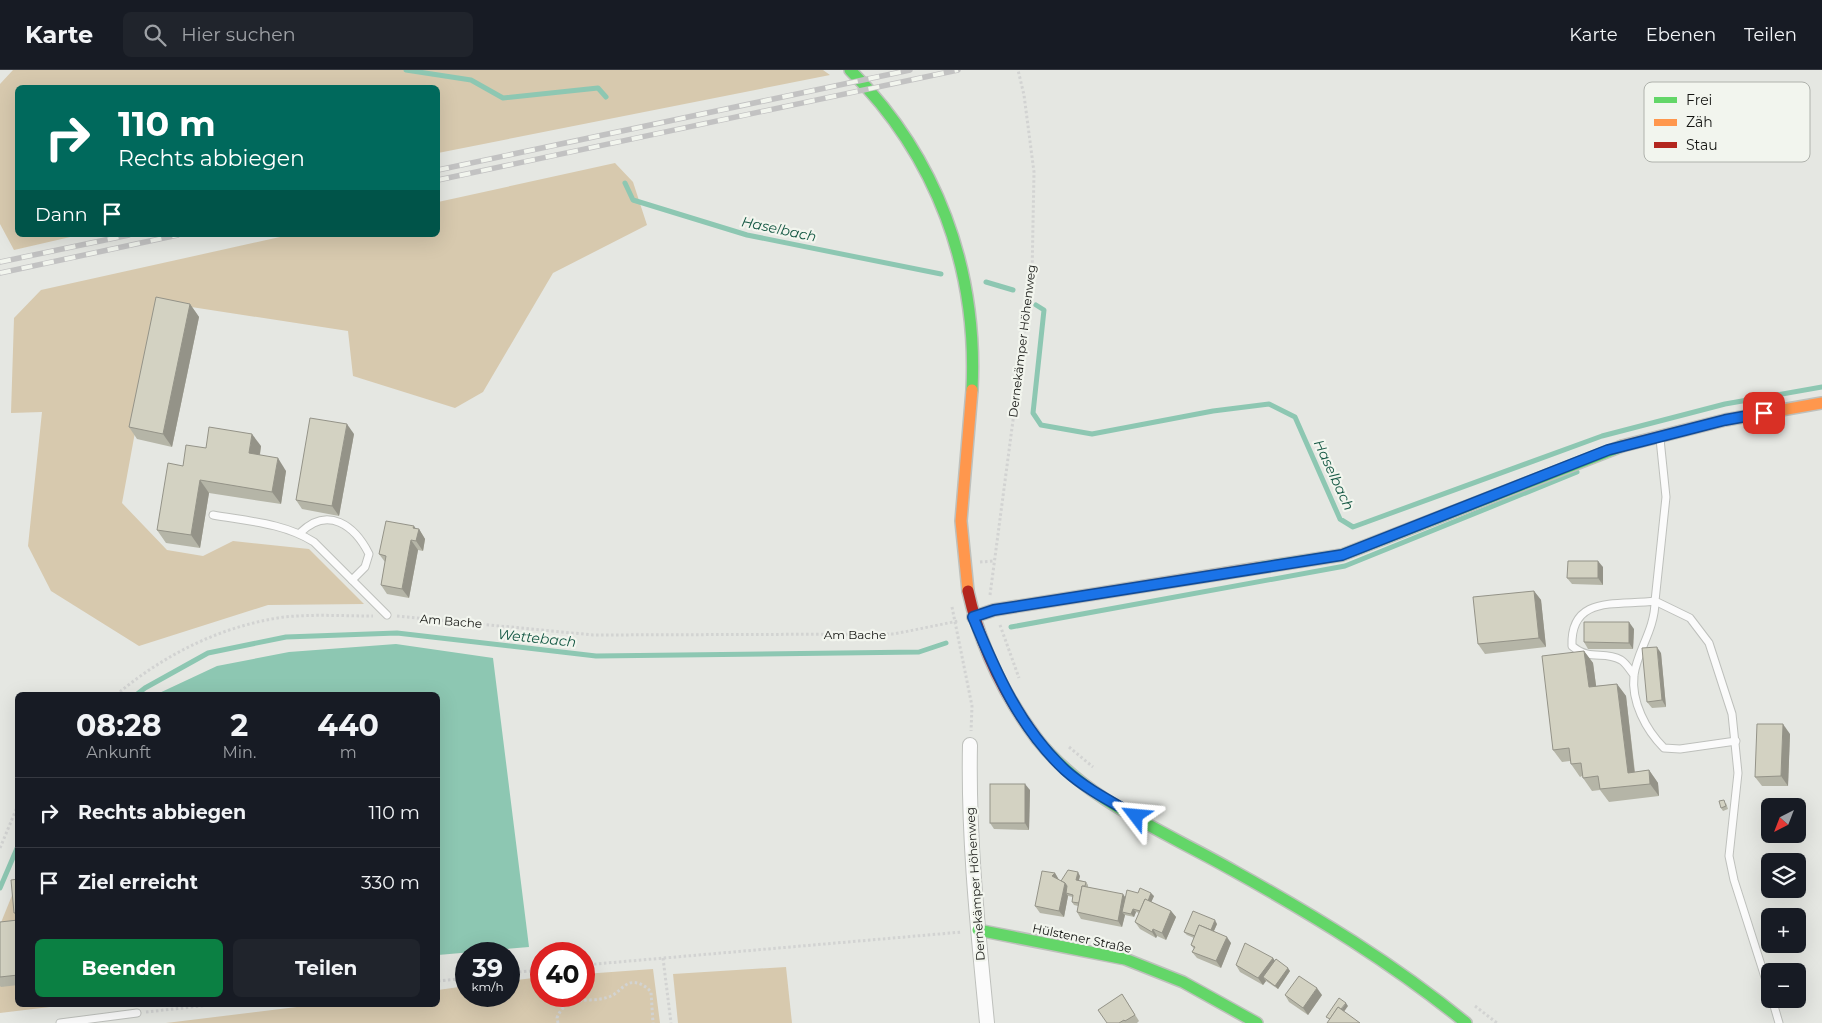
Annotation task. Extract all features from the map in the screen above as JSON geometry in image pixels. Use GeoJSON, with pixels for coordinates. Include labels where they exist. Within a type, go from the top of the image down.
{"type":"FeatureCollection","features":[{"type":"Feature","properties":{"kind":"street"},"geometry":{"type":"LineString","coordinates":[[850,70],[882,103],[929,175],[952,234],[967,290],[973,347],[961,522],[964,564],[973,617],[991,662],[1010,701],[1034,735],[1066,770],[1102,797],[1329,924],[1389,964],[1466,1023]]}},
{"type":"Feature","properties":{"kind":"street"},"geometry":{"type":"LineString","coordinates":[[973,617],[994,610],[1342,555],[1608,450],[1725,420],[1822,403]]}},
{"type":"Feature","properties":{"kind":"street","name":"Dernekämper Höhenweg"},"geometry":{"type":"LineString","coordinates":[[970,745],[969,797],[978,930],[987,1023]]}},
{"type":"Feature","properties":{"kind":"street","name":"Hülstener Straße"},"geometry":{"type":"LineString","coordinates":[[978,930],[1125,959],[1183,982],[1257,1023]]}},
{"type":"Feature","properties":{"kind":"lane"},"geometry":{"type":"LineString","coordinates":[[1660,437],[1666,497],[1655,615],[1634,675],[1637,702],[1649,733],[1664,748],[1680,750],[1736,741]]}},
{"type":"Feature","properties":{"kind":"lane"},"geometry":{"type":"LineString","coordinates":[[212,515],[286,528],[300,533],[314,542],[387,616]]}},
{"type":"Feature","properties":{"kind":"lane"},"geometry":{"type":"LineString","coordinates":[[300,533],[314,522],[328,520],[341,522],[352,530],[363,542],[369,554],[365,567],[352,580]]}},
{"type":"Feature","properties":{"kind":"lane"},"geometry":{"type":"LineString","coordinates":[[1634,675],[1622,661],[1612,657],[1581,654],[1572,646],[1572,631],[1582,614],[1594,606],[1655,601],[1690,618],[1708,643],[1732,714],[1736,741],[1737,795],[1729,856],[1734,880],[1761,966]]}},
{"type":"Feature","properties":{"kind":"lane"},"geometry":{"type":"LineString","coordinates":[[1775,1008],[1779,1023]]}},
{"type":"Feature","properties":{"kind":"lane"},"geometry":{"type":"LineString","coordinates":[[60,1023],[137,1013]]}},
{"type":"Feature","properties":{"kind":"path","name":"Dernekämper Höhenweg"},"geometry":{"type":"LineString","coordinates":[[1018,70],[1024,95],[1034,172],[1032,276],[990,592],[994,610],[1024,686]]}},
{"type":"Feature","properties":{"kind":"path","name":"Am Bache"},"geometry":{"type":"LineString","coordinates":[[119,692],[132,681],[183,648],[238,626],[286,617],[387,616],[593,635],[894,634],[955,622]]}},
{"type":"Feature","properties":{"kind":"path"},"geometry":{"type":"LineString","coordinates":[[1063,742],[1096,769]]}},
{"type":"Feature","properties":{"kind":"path"},"geometry":{"type":"LineString","coordinates":[[0,848],[15,812]]}},
{"type":"Feature","properties":{"kind":"path"},"geometry":{"type":"LineString","coordinates":[[595,964],[978,930]]}},
{"type":"Feature","properties":{"kind":"path"},"geometry":{"type":"LineString","coordinates":[[663,958],[671,1023]]}},
{"type":"Feature","properties":{"kind":"path"},"geometry":{"type":"LineString","coordinates":[[440,981],[455,979]]}},
{"type":"Feature","properties":{"kind":"path"},"geometry":{"type":"LineString","coordinates":[[558,1023],[556,1018],[560,1009],[571,1002],[610,997],[631,983],[639,983],[651,992],[653,1023]]}},
{"type":"Feature","properties":{"kind":"path"},"geometry":{"type":"LineString","coordinates":[[1471,1003],[1497,1023]]}},
{"type":"Feature","properties":{"kind":"path"},"geometry":{"type":"LineString","coordinates":[[137,1013],[192,1007]]}},
{"type":"Feature","properties":{"kind":"shaded area"},"geometry":{"type":"Polygon","coordinates":[[[13,70],[823,70],[830,75],[440,153],[440,85],[15,85],[15,237],[70,237],[14,250],[0,224],[0,84],[13,70]]]}},
{"type":"Feature","properties":{"kind":"shaded area"},"geometry":{"type":"Polygon","coordinates":[[[615,163],[633,182],[647,225],[553,273],[483,392],[455,408],[353,376],[348,331],[159,302],[122,503],[167,550],[203,556],[233,541],[309,549],[364,604],[268,605],[139,646],[51,591],[28,546],[42,412],[11,413],[14,318],[41,290],[280,237],[440,237],[440,202],[615,163]]]}},
{"type":"Feature","properties":{"kind":"shaded area"},"geometry":{"type":"Polygon","coordinates":[[[396,644],[493,658],[529,947],[520,948],[520,942],[455,942],[455,954],[440,955],[440,692],[161,692],[217,666],[289,652],[396,644]]]}},
{"type":"Feature","properties":{"kind":"shaded area"},"geometry":{"type":"Polygon","coordinates":[[[15,888],[15,1007],[50,1007],[0,1013],[0,925],[15,888]]]}},
{"type":"Feature","properties":{"kind":"shaded area"},"geometry":{"type":"Polygon","coordinates":[[[786,967],[792,1023],[678,1023],[673,974],[786,967]]]}},
{"type":"Feature","properties":{"kind":"shaded area"},"geometry":{"type":"Polygon","coordinates":[[[653,969],[660,1023],[166,1023],[297,1007],[440,1007],[440,990],[455,988],[455,1007],[520,1007],[520,980],[530,978],[530,1007],[595,1007],[595,973],[653,969]]]}},
{"type":"Feature","properties":{"kind":"building"},"geometry":{"type":"Polygon","coordinates":[[[156,297],[190,304],[163,434],[129,427],[156,297]]]}},
{"type":"Feature","properties":{"kind":"building"},"geometry":{"type":"Polygon","coordinates":[[[310,418],[347,424],[332,506],[296,500],[310,418]]]}},
{"type":"Feature","properties":{"kind":"building"},"geometry":{"type":"Polygon","coordinates":[[[209,427],[252,434],[249,453],[278,458],[272,492],[200,480],[191,535],[157,530],[168,463],[183,466],[186,445],[206,448],[209,427]]]}},
{"type":"Feature","properties":{"kind":"building"},"geometry":{"type":"Polygon","coordinates":[[[386,521],[414,526],[413,528],[419,529],[416,541],[411,540],[402,589],[381,585],[386,556],[379,554],[386,521]]]}},
{"type":"Feature","properties":{"kind":"building"},"geometry":{"type":"Polygon","coordinates":[[[1568,561],[1598,561],[1598,578],[1567,578],[1568,561]]]}},
{"type":"Feature","properties":{"kind":"building"},"geometry":{"type":"Polygon","coordinates":[[[1534,591],[1539,638],[1478,644],[1473,597],[1534,591]]]}},
{"type":"Feature","properties":{"kind":"building"},"geometry":{"type":"Polygon","coordinates":[[[1584,622],[1629,622],[1629,643],[1584,642],[1584,622]]]}},
{"type":"Feature","properties":{"kind":"building"},"geometry":{"type":"Polygon","coordinates":[[[1657,647],[1662,700],[1647,702],[1642,648],[1657,647]]]}},
{"type":"Feature","properties":{"kind":"building"},"geometry":{"type":"Polygon","coordinates":[[[1584,651],[1589,687],[1617,684],[1628,773],[1649,770],[1650,784],[1600,789],[1598,776],[1583,778],[1581,763],[1571,764],[1569,748],[1553,750],[1542,656],[1584,651]]]}},
{"type":"Feature","properties":{"kind":"building"},"geometry":{"type":"Polygon","coordinates":[[[1757,724],[1783,724],[1781,776],[1755,777],[1757,724]]]}},
{"type":"Feature","properties":{"kind":"building"},"geometry":{"type":"Polygon","coordinates":[[[990,784],[1025,784],[1025,823],[990,823],[990,784]]]}},
{"type":"Feature","properties":{"kind":"building"},"geometry":{"type":"Polygon","coordinates":[[[1724,800],[1726,806],[1721,808],[1719,801],[1724,800]]]}},
{"type":"Feature","properties":{"kind":"building"},"geometry":{"type":"Polygon","coordinates":[[[1068,870],[1078,872],[1076,880],[1086,882],[1085,886],[1082,886],[1079,903],[1072,902],[1073,895],[1066,893],[1067,886],[1061,881],[1068,870]]]}},
{"type":"Feature","properties":{"kind":"building"},"geometry":{"type":"Polygon","coordinates":[[[1042,871],[1055,873],[1052,876],[1065,883],[1059,911],[1035,906],[1042,871]]]}},
{"type":"Feature","properties":{"kind":"building"},"geometry":{"type":"Polygon","coordinates":[[[15,879],[15,913],[14,913],[11,880],[15,879]]]}},
{"type":"Feature","properties":{"kind":"building"},"geometry":{"type":"Polygon","coordinates":[[[1082,886],[1123,894],[1118,921],[1077,912],[1082,886]]]}},
{"type":"Feature","properties":{"kind":"building"},"geometry":{"type":"Polygon","coordinates":[[[1140,888],[1151,893],[1148,901],[1145,899],[1140,911],[1133,909],[1131,914],[1122,912],[1127,890],[1138,893],[1140,888]]]}},
{"type":"Feature","properties":{"kind":"building"},"geometry":{"type":"Polygon","coordinates":[[[1145,899],[1171,911],[1162,933],[1153,929],[1152,932],[1135,922],[1145,899]]]}},
{"type":"Feature","properties":{"kind":"building"},"geometry":{"type":"Polygon","coordinates":[[[1193,911],[1215,920],[1211,930],[1199,925],[1195,936],[1184,932],[1193,911]]]}},
{"type":"Feature","properties":{"kind":"building"},"geometry":{"type":"Polygon","coordinates":[[[15,920],[15,975],[0,977],[0,922],[15,920]]]}},
{"type":"Feature","properties":{"kind":"building"},"geometry":{"type":"Polygon","coordinates":[[[1199,925],[1227,937],[1216,961],[1192,952],[1195,947],[1191,945],[1199,925]]]}},
{"type":"Feature","properties":{"kind":"building"},"geometry":{"type":"Polygon","coordinates":[[[1245,943],[1273,958],[1258,978],[1236,965],[1245,943]]]}},
{"type":"Feature","properties":{"kind":"building"},"geometry":{"type":"Polygon","coordinates":[[[1276,959],[1288,968],[1275,986],[1263,977],[1276,959]]]}},
{"type":"Feature","properties":{"kind":"building"},"geometry":{"type":"Polygon","coordinates":[[[1299,976],[1317,988],[1303,1008],[1285,995],[1299,976]]]}},
{"type":"Feature","properties":{"kind":"building"},"geometry":{"type":"Polygon","coordinates":[[[1122,994],[1135,1015],[1119,1023],[1107,1023],[1098,1010],[1122,994]]]}},
{"type":"Feature","properties":{"kind":"building"},"geometry":{"type":"Polygon","coordinates":[[[1339,998],[1346,1003],[1341,1009],[1338,1007],[1330,1019],[1326,1017],[1339,998]]]}},
{"type":"Feature","properties":{"kind":"building"},"geometry":{"type":"Polygon","coordinates":[[[1338,1007],[1360,1023],[1327,1023],[1338,1007]]]}},
{"type":"Feature","properties":{"kind":"waterway","name":"Haselbach"},"geometry":{"type":"LineString","coordinates":[[406,70],[471,80],[503,98],[598,88],[606,97]]}},
{"type":"Feature","properties":{"kind":"waterway","name":"Haselbach"},"geometry":{"type":"LineString","coordinates":[[625,183],[633,200],[747,235],[941,274]]}},
{"type":"Feature","properties":{"kind":"waterway","name":"Haselbach"},"geometry":{"type":"LineString","coordinates":[[986,282],[1013,290]]}},
{"type":"Feature","properties":{"kind":"waterway","name":"Haselbach"},"geometry":{"type":"LineString","coordinates":[[1036,305],[1044,310],[1033,413],[1041,425],[1092,434],[1213,411],[1269,404],[1295,417],[1340,519],[1353,527],[1602,436],[1725,404],[1822,387]]}},
{"type":"Feature","properties":{"kind":"waterway","name":"Wettebach"},"geometry":{"type":"LineString","coordinates":[[1011,627],[1345,566],[1577,472]]}},
{"type":"Feature","properties":{"kind":"waterway","name":"Wettebach"},"geometry":{"type":"LineString","coordinates":[[140,692],[208,653],[286,637],[397,633],[596,656],[919,652],[946,643]]}},
{"type":"Feature","properties":{"kind":"waterway","name":"Wettebach"},"geometry":{"type":"LineString","coordinates":[[0,888],[15,853]]}},
{"type":"Feature","properties":{"kind":"railway"},"geometry":{"type":"LineString","coordinates":[[440,170],[910,70]]}},
{"type":"Feature","properties":{"kind":"railway"},"geometry":{"type":"LineString","coordinates":[[440,180],[958,70]]}},
{"type":"Feature","properties":{"kind":"railway"},"geometry":{"type":"LineString","coordinates":[[0,262],[119,237]]}},
{"type":"Feature","properties":{"kind":"railway"},"geometry":{"type":"LineString","coordinates":[[0,273],[169,237]]}},
{"type":"Feature","properties":{"kind":"traffic: fast"},"geometry":{"type":"LineString","coordinates":[[850,70],[880,103],[907,139],[928,177],[946,217],[959,258],[968,301],[972,345],[972,390]]}},
{"type":"Feature","properties":{"kind":"traffic: fast"},"geometry":{"type":"LineString","coordinates":[[1258,568],[1342,555],[1622,446]]}},
{"type":"Feature","properties":{"kind":"traffic: fast"},"geometry":{"type":"LineString","coordinates":[[1037,739],[1079,781],[1103,798],[1324,923],[1411,981],[1466,1023]]}},
{"type":"Feature","properties":{"kind":"traffic: fast"},"geometry":{"type":"LineString","coordinates":[[978,930],[1125,959],[1183,982],[1257,1023]]}},
{"type":"Feature","properties":{"kind":"traffic: slow"},"geometry":{"type":"LineString","coordinates":[[968,591],[961,521],[972,390]]}},
{"type":"Feature","properties":{"kind":"traffic: slow"},"geometry":{"type":"LineString","coordinates":[[1622,446],[1725,420],[1822,403]]}},
{"type":"Feature","properties":{"kind":"traffic: slow"},"geometry":{"type":"LineString","coordinates":[[973,617],[994,610],[1258,568]]}},
{"type":"Feature","properties":{"kind":"traffic: jam"},"geometry":{"type":"LineString","coordinates":[[968,591],[979,631],[994,668],[1003,687],[1037,739]]}},
{"type":"Feature","properties":{"kind":"route"},"geometry":{"type":"LineString","coordinates":[[1136,816],[1102,797],[1066,770],[1034,735],[1010,701],[991,662],[973,617],[994,610],[1342,555],[1608,450],[1725,420],[1764,413]]}}]}
